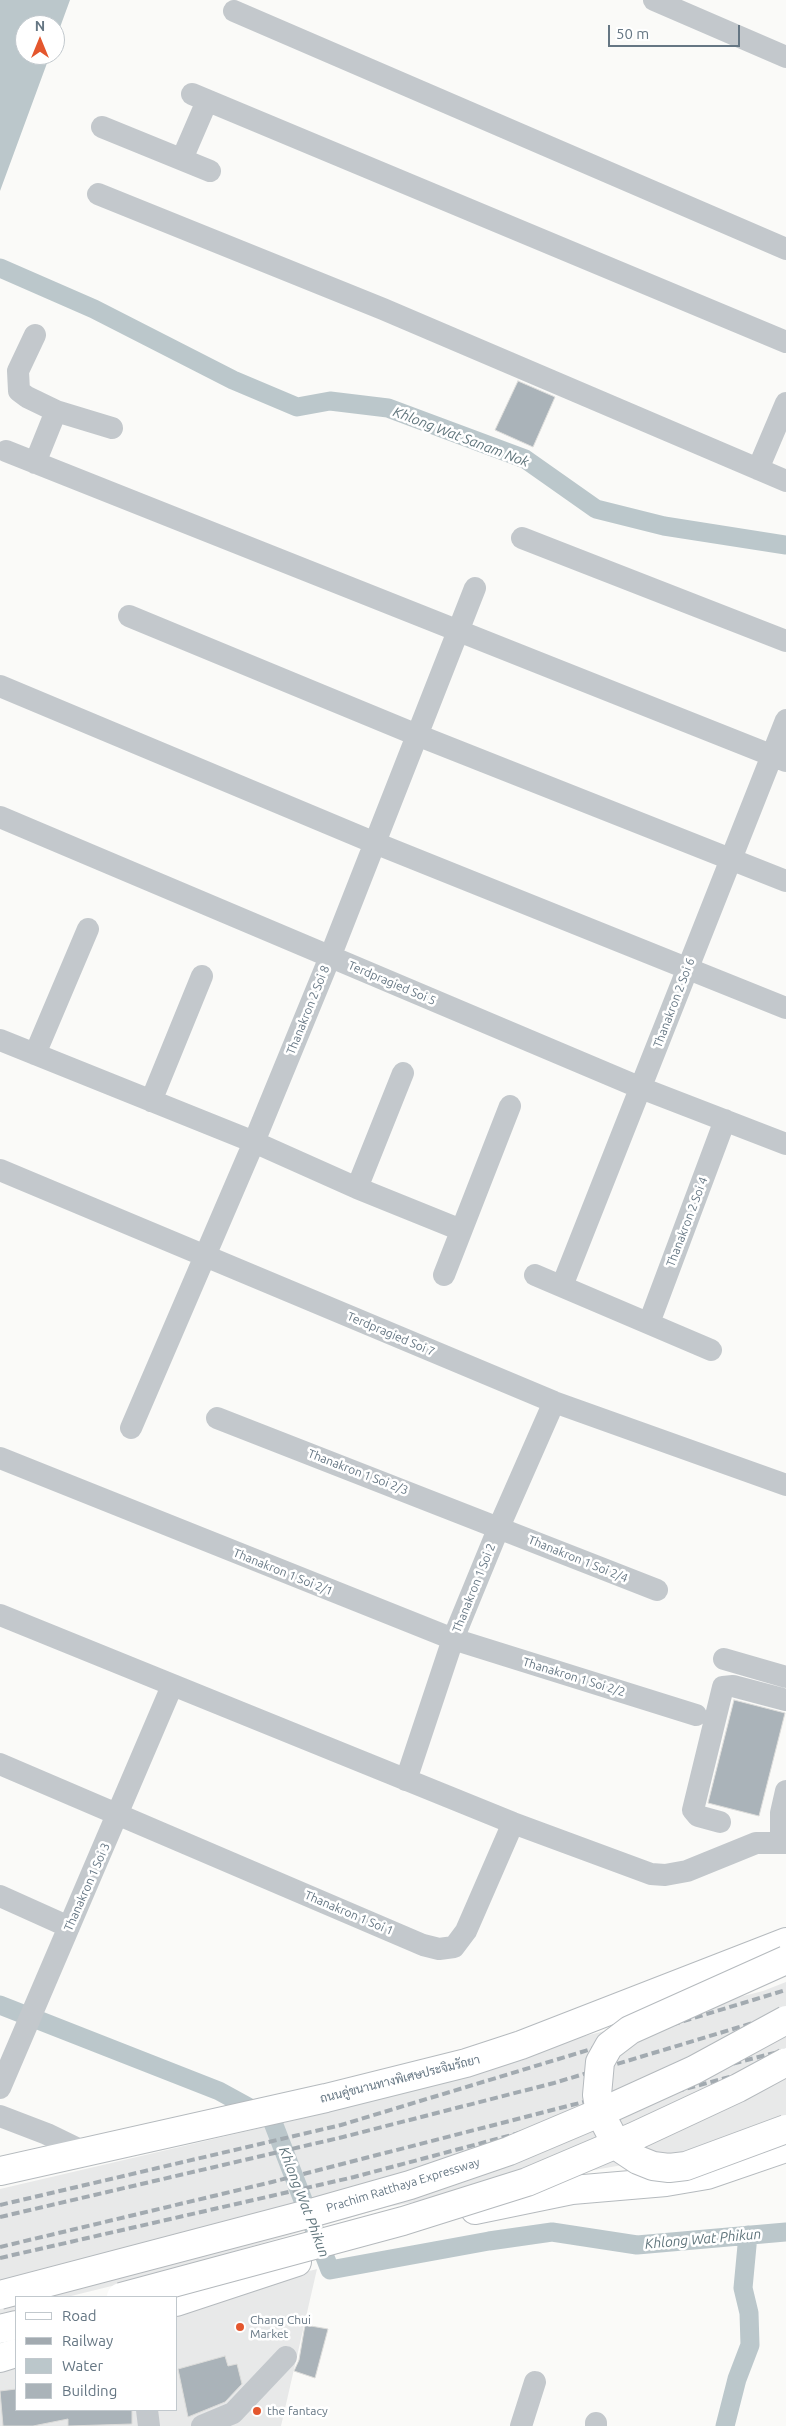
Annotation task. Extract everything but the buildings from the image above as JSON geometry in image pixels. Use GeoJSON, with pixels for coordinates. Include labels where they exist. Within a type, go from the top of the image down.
{"type":"FeatureCollection","features":[{"type":"Feature","properties":{"kind":"main road","name":"ถนนคู่ขนานทางพิเศษประจิมรัถยา"},"geometry":{"type":"LineString","coordinates":[[0,2171],[296,2105],[466,2063],[521,2046],[786,1942]]}},
{"type":"Feature","properties":{"kind":"main road"},"geometry":{"type":"LineString","coordinates":[[786,1960],[630,2030],[609,2046],[600,2062],[597,2095],[600,2113],[615,2140],[623,2150],[638,2160],[653,2166],[669,2168],[686,2166],[786,2129]]}},
{"type":"Feature","properties":{"kind":"main road"},"geometry":{"type":"LineString","coordinates":[[632,2003],[716,1989],[786,1972]]}},
{"type":"Feature","properties":{"kind":"main road","name":"Prachim Ratthaya Expressway"},"geometry":{"type":"LineString","coordinates":[[0,2295],[313,2213],[410,2185],[509,2151],[685,2074],[786,2020]]}},
{"type":"Feature","properties":{"kind":"main road"},"geometry":{"type":"LineString","coordinates":[[125,2296],[403,2221],[526,2182],[633,2137],[738,2088],[786,2062]]}},
{"type":"Feature","properties":{"kind":"main road"},"geometry":{"type":"LineString","coordinates":[[178,2301],[348,2246],[499,2204],[572,2190],[666,2182],[707,2175],[786,2148]]}},
{"type":"Feature","properties":{"kind":"main road"},"geometry":{"type":"LineString","coordinates":[[0,2330],[15,2325]]}},
{"type":"Feature","properties":{"kind":"main road"},"geometry":{"type":"LineString","coordinates":[[0,2358],[15,2353]]}},
{"type":"Feature","properties":{"kind":"street"},"geometry":{"type":"LineString","coordinates":[[654,0],[786,57]]}},
{"type":"Feature","properties":{"kind":"street"},"geometry":{"type":"LineString","coordinates":[[234,11],[786,249]]}},
{"type":"Feature","properties":{"kind":"street"},"geometry":{"type":"LineString","coordinates":[[182,159],[200,98],[786,342]]}},
{"type":"Feature","properties":{"kind":"street"},"geometry":{"type":"LineString","coordinates":[[102,127],[210,171]]}},
{"type":"Feature","properties":{"kind":"street"},"geometry":{"type":"LineString","coordinates":[[98,194],[383,309],[786,481]]}},
{"type":"Feature","properties":{"kind":"street"},"geometry":{"type":"LineString","coordinates":[[35,335],[18,371],[19,391],[56,411],[112,428]]}},
{"type":"Feature","properties":{"kind":"street"},"geometry":{"type":"LineString","coordinates":[[758,469],[786,403]]}},
{"type":"Feature","properties":{"kind":"street"},"geometry":{"type":"LineString","coordinates":[[35,463],[56,411]]}},
{"type":"Feature","properties":{"kind":"street"},"geometry":{"type":"LineString","coordinates":[[6,452],[779,758]]}},
{"type":"Feature","properties":{"kind":"street"},"geometry":{"type":"LineString","coordinates":[[522,538],[786,642]]}},
{"type":"Feature","properties":{"kind":"street","name":"Thanakron 2 Soi 8"},"geometry":{"type":"LineString","coordinates":[[131,1428],[254,1142],[330,956],[475,588]]}},
{"type":"Feature","properties":{"kind":"street"},"geometry":{"type":"LineString","coordinates":[[129,616],[417,735],[786,881]]}},
{"type":"Feature","properties":{"kind":"street"},"geometry":{"type":"LineString","coordinates":[[0,686],[375,843],[786,1008]]}},
{"type":"Feature","properties":{"kind":"street","name":"Thanakron 2 Soi 6"},"geometry":{"type":"LineString","coordinates":[[562,1286],[731,858],[779,758],[786,720]]}},
{"type":"Feature","properties":{"kind":"street","name":"Terdpragied Soi 5"},"geometry":{"type":"LineString","coordinates":[[0,817],[641,1088],[786,1144]]}},
{"type":"Feature","properties":{"kind":"street"},"geometry":{"type":"LineString","coordinates":[[35,1054],[88,929]]}},
{"type":"Feature","properties":{"kind":"street"},"geometry":{"type":"LineString","coordinates":[[151,1101],[202,976]]}},
{"type":"Feature","properties":{"kind":"street"},"geometry":{"type":"LineString","coordinates":[[0,1040],[254,1142],[357,1188],[461,1230]]}},
{"type":"Feature","properties":{"kind":"street"},"geometry":{"type":"LineString","coordinates":[[357,1188],[403,1073]]}},
{"type":"Feature","properties":{"kind":"street"},"geometry":{"type":"LineString","coordinates":[[444,1275],[510,1106]]}},
{"type":"Feature","properties":{"kind":"street","name":"Thanakron 2 Soi 4"},"geometry":{"type":"LineString","coordinates":[[649,1323],[725,1120]]}},
{"type":"Feature","properties":{"kind":"street","name":"Terdpragied Soi 7"},"geometry":{"type":"LineString","coordinates":[[0,1170],[554,1402],[786,1485]]}},
{"type":"Feature","properties":{"kind":"street"},"geometry":{"type":"LineString","coordinates":[[536,1275],[711,1350]]}},
{"type":"Feature","properties":{"kind":"street","name":"Thanakron 1 Soi 2"},"geometry":{"type":"LineString","coordinates":[[406,1780],[453,1639],[499,1527],[554,1402]]}},
{"type":"Feature","properties":{"kind":"street","name":"Thanakron 1 Soi 2/3"},"geometry":{"type":"LineString","coordinates":[[216,1418],[499,1527]]}},
{"type":"Feature","properties":{"kind":"street","name":"Thanakron 1 Soi 2/1"},"geometry":{"type":"LineString","coordinates":[[0,1458],[113,1505],[453,1639]]}},
{"type":"Feature","properties":{"kind":"street","name":"Thanakron 1 Soi 2/4"},"geometry":{"type":"LineString","coordinates":[[499,1527],[657,1590]]}},
{"type":"Feature","properties":{"kind":"street"},"geometry":{"type":"LineString","coordinates":[[0,1615],[513,1823],[651,1874],[665,1875],[687,1871],[756,1843],[783,1843],[781,1813],[786,1791]]}},
{"type":"Feature","properties":{"kind":"street","name":"Thanakron 1 Soi 2/2"},"geometry":{"type":"LineString","coordinates":[[453,1639],[696,1715]]}},
{"type":"Feature","properties":{"kind":"street"},"geometry":{"type":"LineString","coordinates":[[724,1659],[786,1677]]}},
{"type":"Feature","properties":{"kind":"street","name":"Thanakron 1 Soi 3"},"geometry":{"type":"LineString","coordinates":[[0,2088],[119,1814],[172,1686]]}},
{"type":"Feature","properties":{"kind":"street"},"geometry":{"type":"LineString","coordinates":[[720,1822],[698,1816],[694,1814],[693,1810],[723,1687],[734,1686],[786,1700]]}},
{"type":"Feature","properties":{"kind":"street","name":"Thanakron 1 Soi 1"},"geometry":{"type":"LineString","coordinates":[[0,1764],[423,1945],[439,1949],[454,1947],[466,1931],[513,1823]]}},
{"type":"Feature","properties":{"kind":"street"},"geometry":{"type":"LineString","coordinates":[[0,1896],[69,1927]]}},
{"type":"Feature","properties":{"kind":"street"},"geometry":{"type":"LineString","coordinates":[[0,2116],[47,2134],[84,2152]]}},
{"type":"Feature","properties":{"kind":"street"},"geometry":{"type":"LineString","coordinates":[[202,2426],[232,2420],[286,2357]]}},
{"type":"Feature","properties":{"kind":"street"},"geometry":{"type":"LineString","coordinates":[[521,2426],[535,2382]]}},
{"type":"Feature","properties":{"kind":"street"},"geometry":{"type":"LineString","coordinates":[[147,2411],[150,2426]]}},
{"type":"Feature","properties":{"kind":"shaded area"},"geometry":{"type":"Polygon","coordinates":[[[786,1982],[786,2116],[684,2154],[387,2207],[132,2281],[71,2296],[15,2296],[15,2310],[0,2314],[0,2189],[312,2116],[470,2075],[573,2039],[763,1991],[786,1982]]]}},
{"type":"Feature","properties":{"kind":"shaded area","name":"Chang Chui Market"},"geometry":{"type":"Polygon","coordinates":[[[317,2269],[281,2426],[0,2426],[0,2353],[15,2348],[15,2411],[178,2411],[178,2305],[317,2269]]]}},
{"type":"Feature","properties":{"kind":"water"},"geometry":{"type":"Polygon","coordinates":[[[0,0],[70,0],[65,15],[15,15],[15,65],[46,65],[0,191],[0,0]]]}},
{"type":"Feature","properties":{"kind":"waterway","name":"Khlong Wat Sanam Nok"},"geometry":{"type":"LineString","coordinates":[[0,268],[94,309],[233,380],[297,407],[330,401],[388,408],[525,459],[596,509],[664,526],[786,545]]}},
{"type":"Feature","properties":{"kind":"waterway","name":"Khlong Wat Phikun"},"geometry":{"type":"LineString","coordinates":[[0,2005],[219,2091],[272,2120],[330,2270],[489,2241],[552,2232],[637,2245],[786,2232]]}},
{"type":"Feature","properties":{"kind":"waterway"},"geometry":{"type":"LineString","coordinates":[[725,2426],[737,2379],[750,2345],[749,2313],[743,2288],[748,2235]]}},
{"type":"Feature","properties":{"kind":"railway"},"geometry":{"type":"LineString","coordinates":[[0,2205],[341,2125],[786,1990]]}},
{"type":"Feature","properties":{"kind":"railway"},"geometry":{"type":"LineString","coordinates":[[0,2217],[343,2137],[554,2083],[786,2013]]}},
{"type":"Feature","properties":{"kind":"railway"},"geometry":{"type":"LineString","coordinates":[[0,2247],[272,2182],[786,2050]]}},
{"type":"Feature","properties":{"kind":"railway"},"geometry":{"type":"LineString","coordinates":[[0,2258],[354,2177],[786,2062]]}},
{"type":"Feature","properties":{"kind":"place","name":"Chang Chui Market"},"geometry":{"type":"Point","coordinates":[240,2327]}},
{"type":"Feature","properties":{"kind":"place","name":"the fantacy"},"geometry":{"type":"Point","coordinates":[257,2411]}}]}
